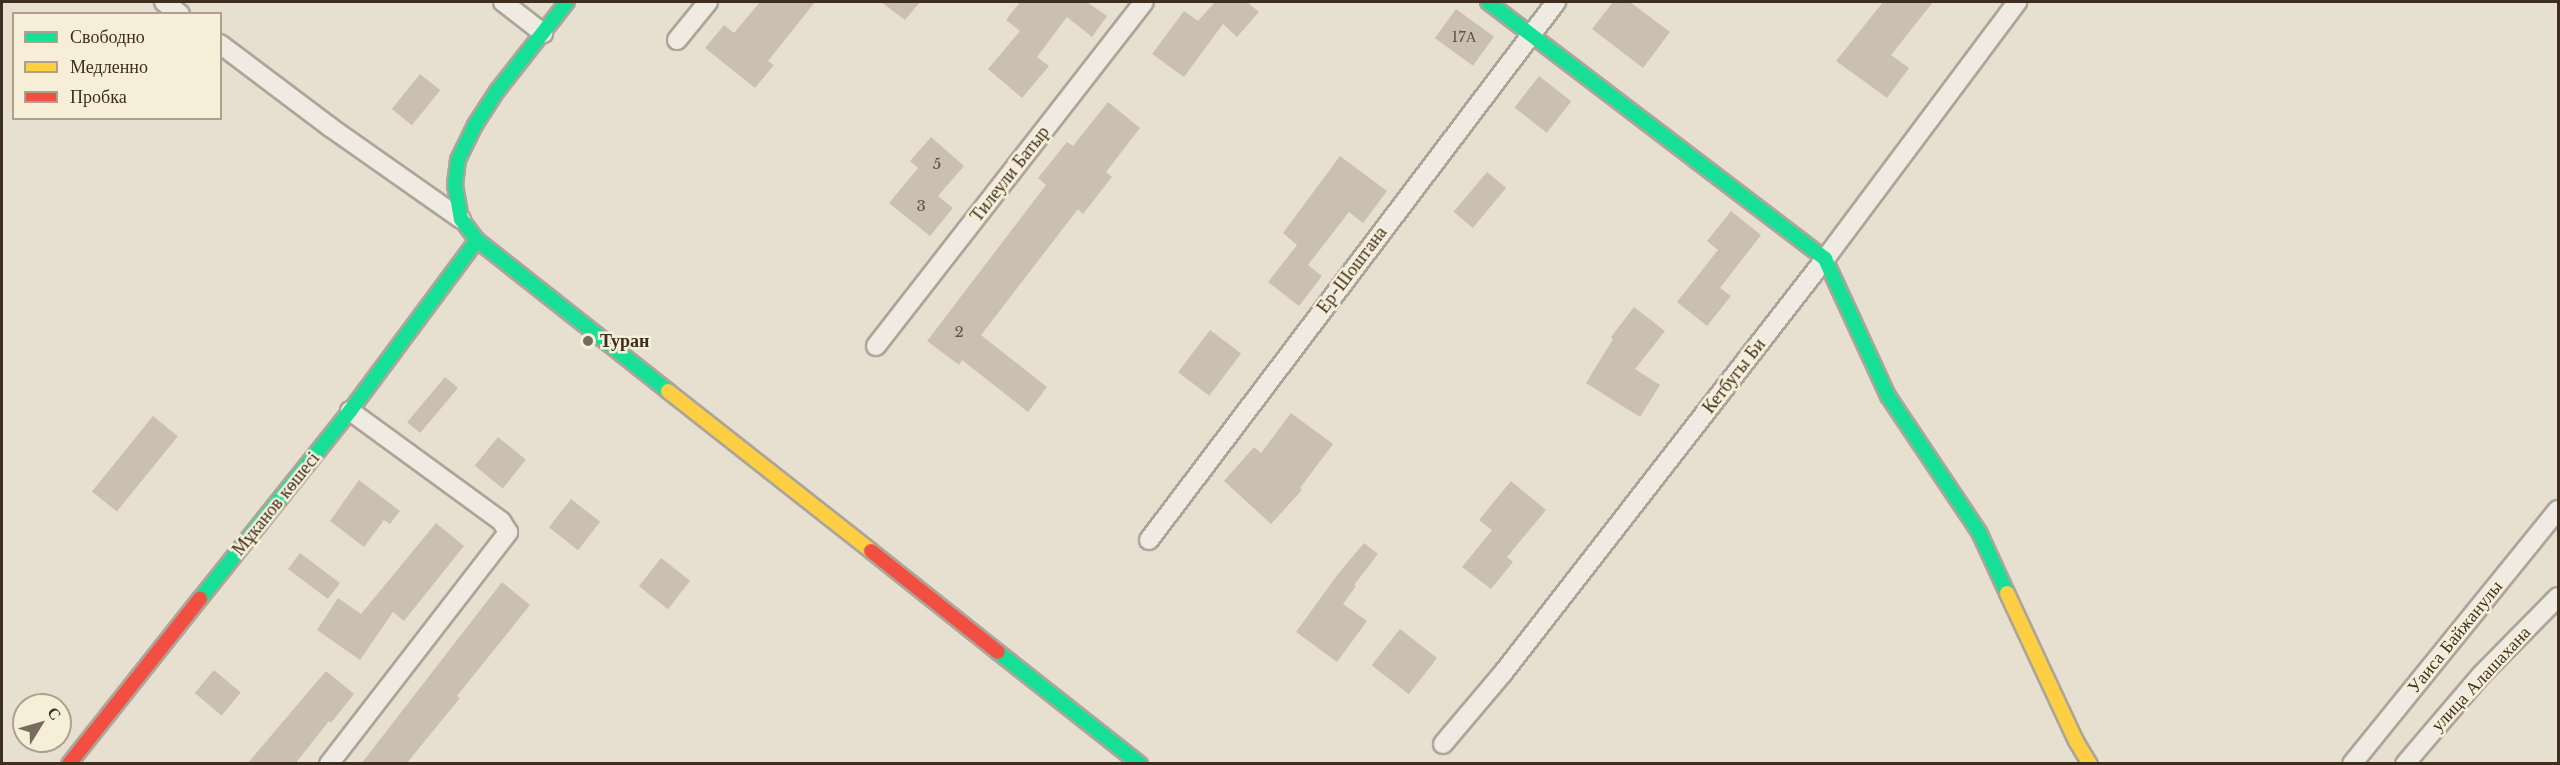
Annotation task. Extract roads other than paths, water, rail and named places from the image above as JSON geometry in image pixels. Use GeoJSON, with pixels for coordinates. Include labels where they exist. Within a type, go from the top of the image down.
{"type":"FeatureCollection","features":[{"type":"Feature","properties":{"kind":"street"},"geometry":{"type":"LineString","coordinates":[[164,2],[177,12]]}},
{"type":"Feature","properties":{"kind":"street"},"geometry":{"type":"LineString","coordinates":[[503,2],[543,33]]}},
{"type":"Feature","properties":{"kind":"street"},"geometry":{"type":"LineString","coordinates":[[461,219],[455,185],[458,160],[480,116],[567,2]]}},
{"type":"Feature","properties":{"kind":"street"},"geometry":{"type":"LineString","coordinates":[[677,40],[708,2]]}},
{"type":"Feature","properties":{"kind":"street","name":"Тилеули Батыр"},"geometry":{"type":"LineString","coordinates":[[876,346],[1144,2]]}},
{"type":"Feature","properties":{"kind":"street"},"geometry":{"type":"LineString","coordinates":[[1488,2],[1825,259],[1888,396],[1979,532],[2076,741],[2090,764]]}},
{"type":"Feature","properties":{"kind":"street","name":"Ер-Шоштана"},"geometry":{"type":"LineString","coordinates":[[1149,540],[1556,2]]}},
{"type":"Feature","properties":{"kind":"street","name":"Кетбугы Би"},"geometry":{"type":"LineString","coordinates":[[1443,744],[1503,673],[1825,259],[2018,2]]}},
{"type":"Feature","properties":{"kind":"street"},"geometry":{"type":"LineString","coordinates":[[222,46],[330,127],[461,219],[477,240],[1140,764]]}},
{"type":"Feature","properties":{"kind":"street","name":"Мұканов көшесі"},"geometry":{"type":"LineString","coordinates":[[69,764],[350,411],[477,240]]}},
{"type":"Feature","properties":{"kind":"street"},"geometry":{"type":"LineString","coordinates":[[329,764],[508,532],[501,521],[350,411]]}},
{"type":"Feature","properties":{"kind":"street","name":"Уаиса Байжанулы"},"geometry":{"type":"LineString","coordinates":[[2352,764],[2559,510]]}},
{"type":"Feature","properties":{"kind":"street","name":"улица Алашахана"},"geometry":{"type":"LineString","coordinates":[[2405,764],[2482,674],[2559,597]]}},
{"type":"Feature","properties":{"kind":"place","name":"Туран"},"geometry":{"type":"Point","coordinates":[588,341]}}]}
